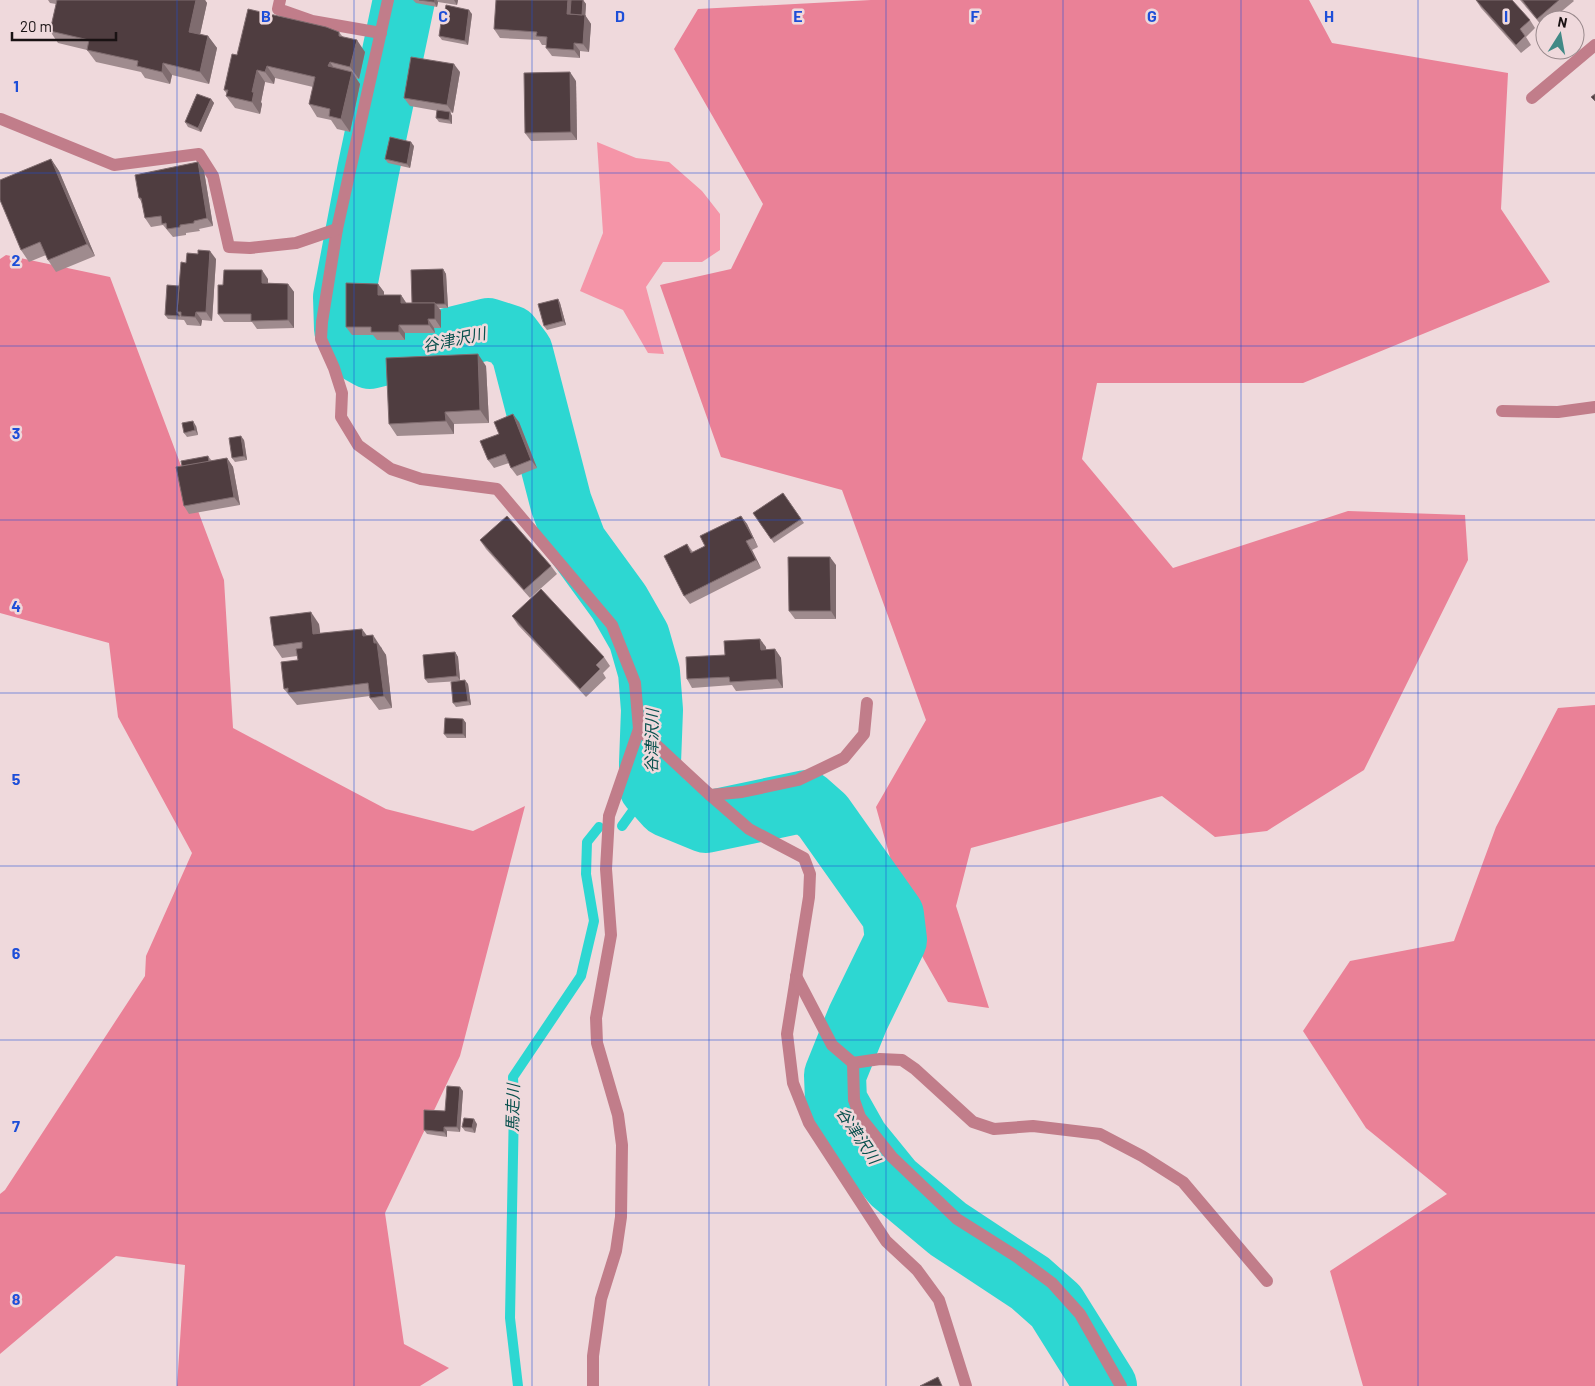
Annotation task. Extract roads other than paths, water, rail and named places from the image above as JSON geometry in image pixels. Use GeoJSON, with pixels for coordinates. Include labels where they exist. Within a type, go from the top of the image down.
{"type":"FeatureCollection","features":[{"type":"Feature","properties":{"kind":"street"},"geometry":{"type":"LineString","coordinates":[[280,0],[278,8],[312,21],[381,33]]}},
{"type":"Feature","properties":{"kind":"street"},"geometry":{"type":"LineString","coordinates":[[388,0],[336,229],[322,322],[321,339],[334,368],[342,393],[340,417],[358,445],[391,469],[421,479],[497,489],[612,626],[635,683],[640,729],[609,816],[606,869],[610,935],[596,1018],[597,1043],[618,1115],[622,1145],[621,1217],[616,1251],[602,1299],[593,1356],[593,1386]]}},
{"type":"Feature","properties":{"kind":"street"},"geometry":{"type":"LineString","coordinates":[[1532,98],[1595,44]]}},
{"type":"Feature","properties":{"kind":"street"},"geometry":{"type":"LineString","coordinates":[[1,119],[114,165],[200,154],[213,176],[229,247],[250,248],[296,243],[336,229]]}},
{"type":"Feature","properties":{"kind":"street"},"geometry":{"type":"LineString","coordinates":[[1502,411],[1558,412],[1595,407]]}},
{"type":"Feature","properties":{"kind":"street"},"geometry":{"type":"LineString","coordinates":[[710,795],[742,792],[798,780],[844,758],[864,734],[868,703]]}},
{"type":"Feature","properties":{"kind":"street"},"geometry":{"type":"LineString","coordinates":[[640,729],[749,829],[804,858],[810,874],[809,897],[787,1034],[793,1083],[810,1123],[886,1241],[917,1270],[939,1300],[966,1386]]}},
{"type":"Feature","properties":{"kind":"street"},"geometry":{"type":"LineString","coordinates":[[796,976],[832,1045],[854,1063],[880,1059],[902,1060],[915,1069],[973,1122],[994,1129],[1033,1126],[1100,1134],[1142,1156],[1183,1182],[1267,1281]]}},
{"type":"Feature","properties":{"kind":"street"},"geometry":{"type":"LineString","coordinates":[[854,1063],[854,1100],[860,1117],[892,1158],[957,1219],[1016,1257],[1052,1284],[1080,1314],[1121,1386]]}},
{"type":"Feature","properties":{"kind":"waterway","name":"谷津沢川"},"geometry":{"type":"LineString","coordinates":[[404,0],[344,297],[345,329],[354,349],[370,358],[488,329],[510,336],[522,352],[561,503],[576,543],[619,602],[639,637],[649,672],[652,710],[650,787],[667,806],[706,822],[806,801],[823,816],[893,915],[896,940],[858,1018],[835,1075],[836,1101],[858,1140],[893,1183],[948,1229],[1030,1283],[1056,1306],[1106,1386]]}},
{"type":"Feature","properties":{"kind":"waterway","name":"馬走川"},"geometry":{"type":"LineString","coordinates":[[622,826],[650,787]]}},
{"type":"Feature","properties":{"kind":"waterway","name":"馬走川"},"geometry":{"type":"LineString","coordinates":[[518,1386],[510,1318],[513,1077],[581,976],[594,921],[586,874],[587,842],[599,827]]}}]}
